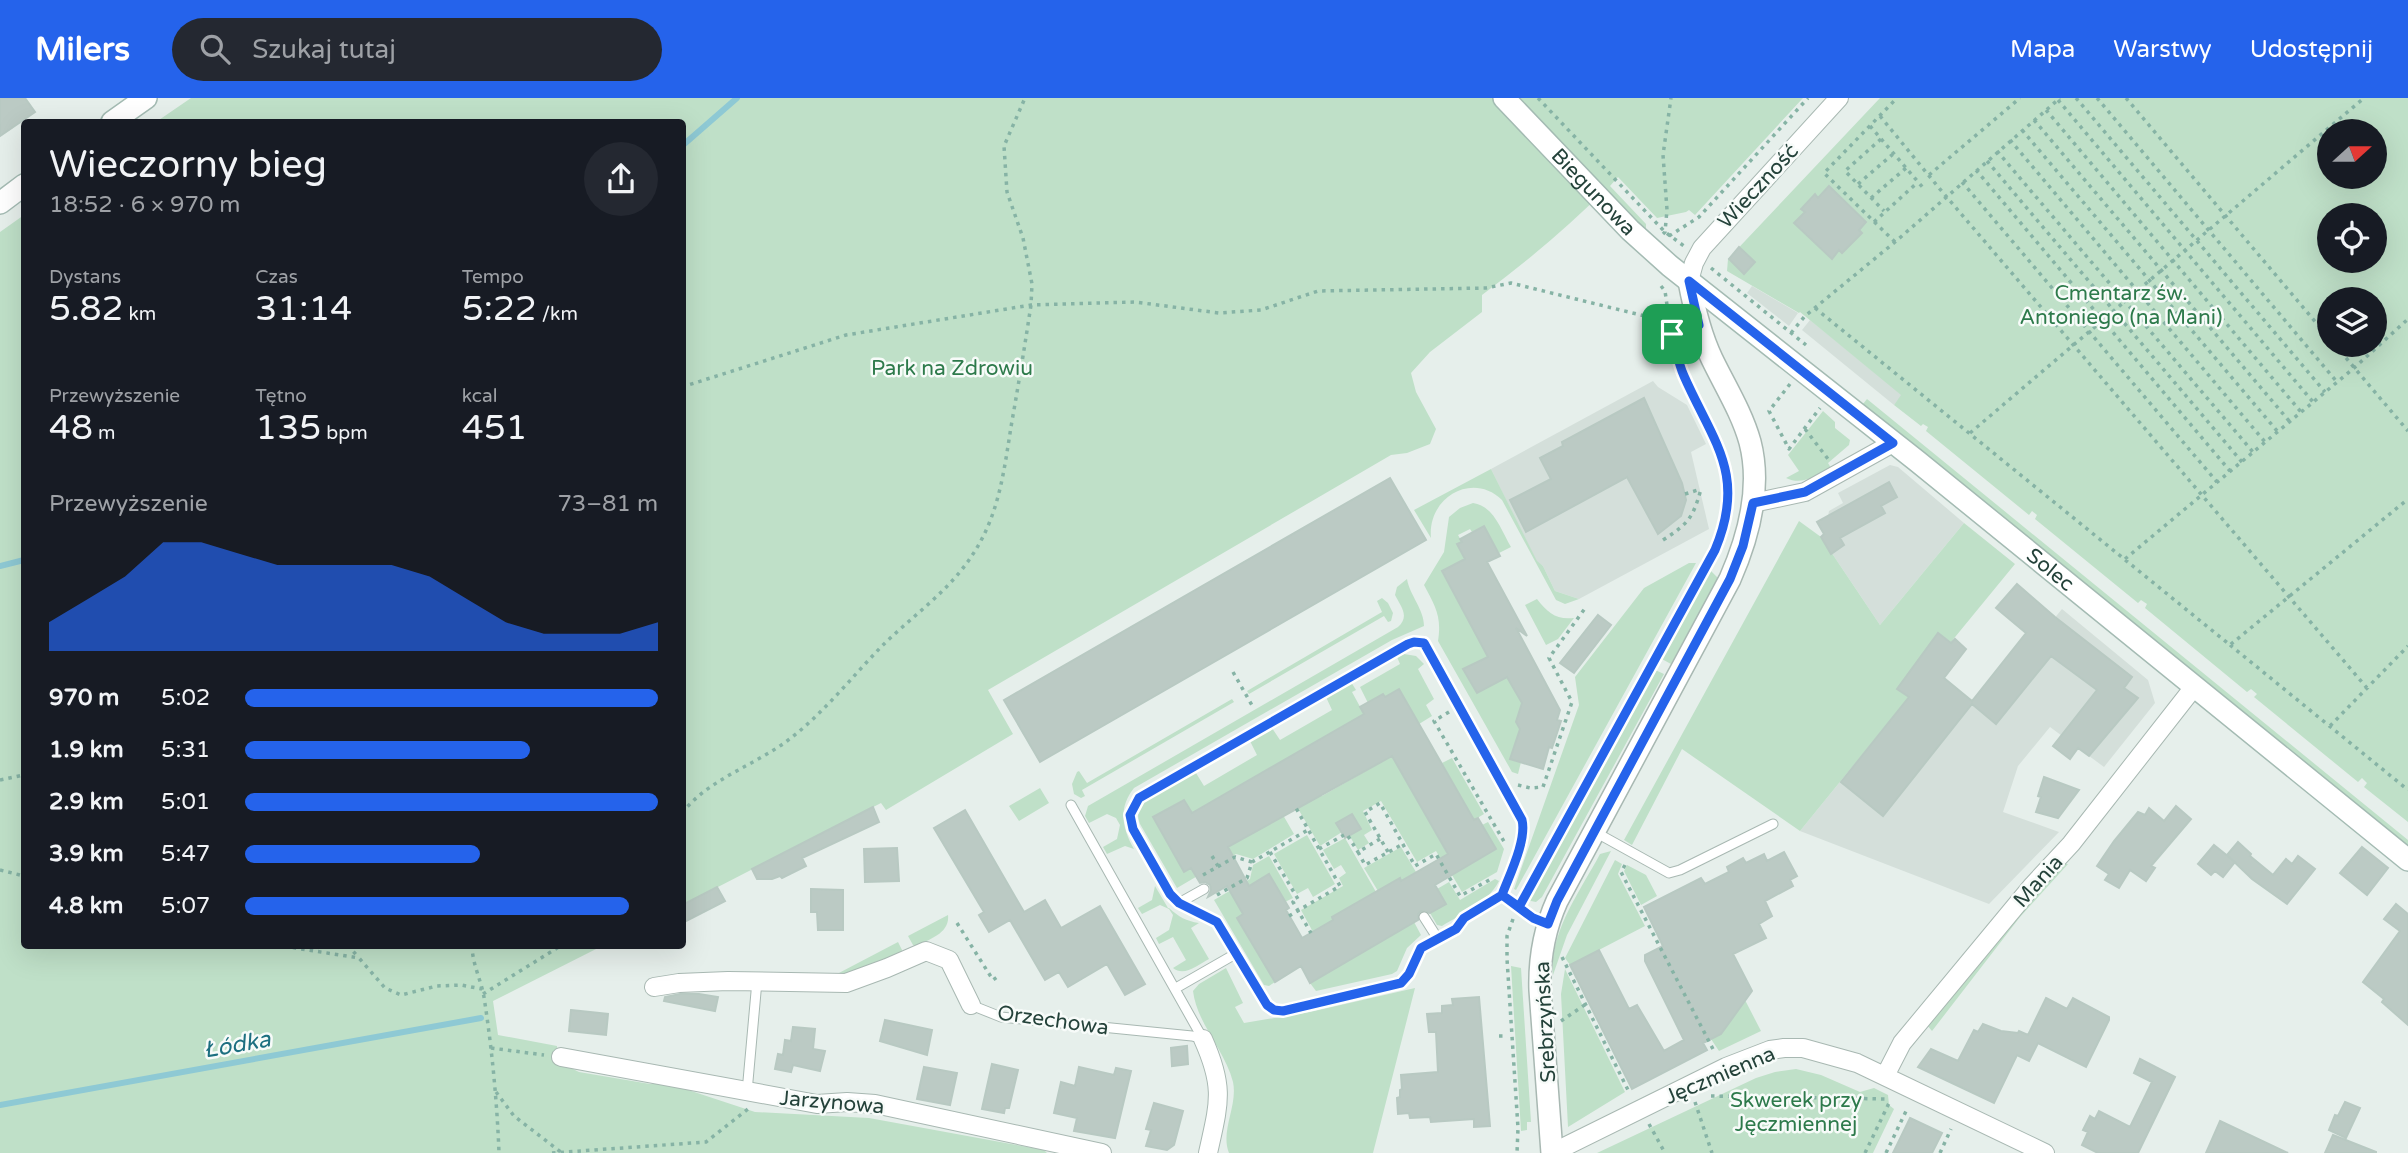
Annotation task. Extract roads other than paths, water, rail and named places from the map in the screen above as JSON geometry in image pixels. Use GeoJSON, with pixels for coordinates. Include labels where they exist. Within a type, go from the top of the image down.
{"type":"FeatureCollection","features":[{"type":"Feature","properties":{"kind":"main road"},"geometry":{"type":"LineString","coordinates":[[116,119],[146,98]]}},
{"type":"Feature","properties":{"kind":"main road","name":"Biegunowa"},"geometry":{"type":"LineString","coordinates":[[1504,98],[1648,248],[1689,281]]}},
{"type":"Feature","properties":{"kind":"main road"},"geometry":{"type":"LineString","coordinates":[[0,202],[21,187]]}},
{"type":"Feature","properties":{"kind":"main road","name":"Srebrzyńska"},"geometry":{"type":"LineString","coordinates":[[1552,1153],[1539,966],[1548,924],[1557,901],[1730,579],[1743,546],[1753,503],[1754,469],[1750,442],[1699,325],[1689,281]]}},
{"type":"Feature","properties":{"kind":"main road","name":"Solec"},"geometry":{"type":"LineString","coordinates":[[1689,281],[2408,860]]}},
{"type":"Feature","properties":{"kind":"street","name":"Wieczność"},"geometry":{"type":"LineString","coordinates":[[1689,281],[1702,248],[1839,98]]}},
{"type":"Feature","properties":{"kind":"street"},"geometry":{"type":"LineString","coordinates":[[1753,503],[1805,492],[1893,443]]}},
{"type":"Feature","properties":{"kind":"street","name":"Mania"},"geometry":{"type":"LineString","coordinates":[[1885,1076],[1902,1043],[2087,824],[2194,687]]}},
{"type":"Feature","properties":{"kind":"street","name":"Orzechowa"},"geometry":{"type":"LineString","coordinates":[[654,987],[699,982],[846,983],[926,951],[949,960],[971,1005]]}},
{"type":"Feature","properties":{"kind":"street"},"geometry":{"type":"LineString","coordinates":[[1203,1039],[1214,1063],[1220,1094],[1208,1153]]}},
{"type":"Feature","properties":{"kind":"street","name":"Jęczmienna"},"geometry":{"type":"LineString","coordinates":[[1552,1153],[1726,1067],[1770,1050],[1784,1048],[1813,1050],[1857,1063],[2045,1153]]}},
{"type":"Feature","properties":{"kind":"street","name":"Jarzynowa"},"geometry":{"type":"LineString","coordinates":[[561,1057],[817,1104],[875,1104],[1102,1153]]}},
{"type":"Feature","properties":{"kind":"lane"},"geometry":{"type":"LineString","coordinates":[[1667,335],[1699,325]]}},
{"type":"Feature","properties":{"kind":"lane"},"geometry":{"type":"LineString","coordinates":[[1414,642],[1424,643],[1522,820],[1524,828],[1502,895],[1464,918],[1456,929],[1421,948],[1409,974],[1401,983],[1283,1011],[1274,1010],[1267,1005],[1217,922],[1179,903],[1170,894],[1133,829],[1130,815],[1139,798],[1414,642]]}},
{"type":"Feature","properties":{"kind":"lane"},"geometry":{"type":"LineString","coordinates":[[1071,805],[1203,1039]]}},
{"type":"Feature","properties":{"kind":"lane"},"geometry":{"type":"LineString","coordinates":[[1595,832],[1669,873],[1674,873],[1773,824]]}},
{"type":"Feature","properties":{"kind":"lane"},"geometry":{"type":"LineString","coordinates":[[1179,903],[1203,889]]}},
{"type":"Feature","properties":{"kind":"lane"},"geometry":{"type":"LineString","coordinates":[[1502,895],[1533,918],[1548,924]]}},
{"type":"Feature","properties":{"kind":"lane"},"geometry":{"type":"LineString","coordinates":[[1424,917],[1438,939]]}},
{"type":"Feature","properties":{"kind":"lane"},"geometry":{"type":"LineString","coordinates":[[1176,988],[1237,953]]}},
{"type":"Feature","properties":{"kind":"lane"},"geometry":{"type":"LineString","coordinates":[[755,1094],[757,981]]}},
{"type":"Feature","properties":{"kind":"lane","name":"Orzechowa"},"geometry":{"type":"LineString","coordinates":[[971,1005],[1001,1017],[1203,1039]]}},
{"type":"Feature","properties":{"kind":"waterway"},"geometry":{"type":"LineString","coordinates":[[686,143],[737,98]]}},
{"type":"Feature","properties":{"kind":"waterway"},"geometry":{"type":"LineString","coordinates":[[0,566],[21,561]]}},
{"type":"Feature","properties":{"kind":"waterway","name":"Łódka"},"geometry":{"type":"LineString","coordinates":[[0,1105],[481,1018]]}},
{"type":"Feature","properties":{"kind":"park label","name":"Cmentarz św. Antoniego (na Mani)"},"geometry":{"type":"Point","coordinates":[2121,305]}},
{"type":"Feature","properties":{"kind":"park label","name":"Park na Zdrowiu"},"geometry":{"type":"Point","coordinates":[952,368]}},
{"type":"Feature","properties":{"kind":"park label","name":"Skwerek przy Jęczmiennej"},"geometry":{"type":"Point","coordinates":[1796,1112]}}]}
